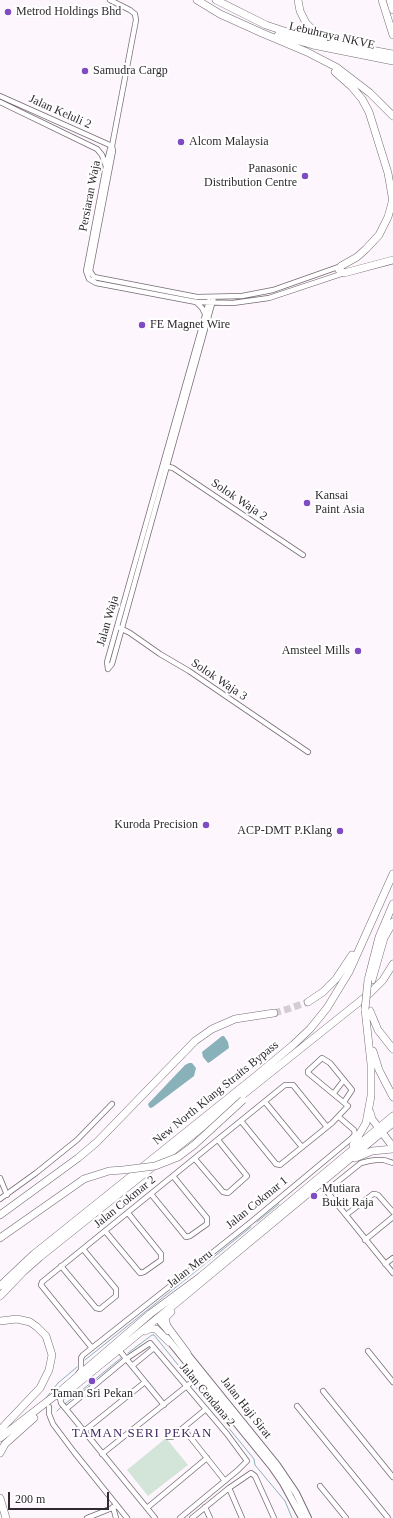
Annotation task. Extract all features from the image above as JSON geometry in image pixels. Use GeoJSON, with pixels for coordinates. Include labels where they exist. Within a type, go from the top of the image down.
{"type":"FeatureCollection","features":[{"type":"Feature","properties":{"kind":"highway"},"geometry":{"type":"LineString","coordinates":[[197,0],[220,14],[307,52],[336,67],[366,90],[393,116]]}},
{"type":"Feature","properties":{"kind":"highway","name":"Lebuhraya NKVE"},"geometry":{"type":"LineString","coordinates":[[202,0],[259,28],[291,39],[314,46],[373,54],[393,61]]}},
{"type":"Feature","properties":{"kind":"highway"},"geometry":{"type":"LineString","coordinates":[[216,0],[266,24],[290,33],[315,40],[363,49]]}},
{"type":"Feature","properties":{"kind":"highway"},"geometry":{"type":"LineString","coordinates":[[298,0],[302,17],[315,32],[373,54],[393,54]]}},
{"type":"Feature","properties":{"kind":"highway"},"geometry":{"type":"LineString","coordinates":[[382,0],[393,35]]}},
{"type":"Feature","properties":{"kind":"highway"},"geometry":{"type":"LineString","coordinates":[[390,0],[393,10]]}},
{"type":"Feature","properties":{"kind":"highway"},"geometry":{"type":"LineString","coordinates":[[276,39],[324,64],[352,87],[362,99],[369,112],[378,138],[388,173],[393,201],[384,227],[373,243],[342,269]]}},
{"type":"Feature","properties":{"kind":"highway"},"geometry":{"type":"LineString","coordinates":[[373,264],[393,255]]}},
{"type":"Feature","properties":{"kind":"highway"},"geometry":{"type":"LineString","coordinates":[[342,269],[393,260]]}},
{"type":"Feature","properties":{"kind":"highway","name":"New North Klang Straits Bypass"},"geometry":{"type":"LineString","coordinates":[[0,1286],[34,1254],[293,1046],[310,1029],[340,988],[349,972],[393,874]]}},
{"type":"Feature","properties":{"kind":"highway"},"geometry":{"type":"LineString","coordinates":[[339,1167],[359,1155],[372,1151],[393,1148],[372,1119],[371,1064],[366,1022],[370,980],[379,937],[393,904]]}},
{"type":"Feature","properties":{"kind":"highway"},"geometry":{"type":"LineString","coordinates":[[308,1002],[323,992],[342,971],[374,916]]}},
{"type":"Feature","properties":{"kind":"highway"},"geometry":{"type":"LineString","coordinates":[[370,980],[384,938],[393,922]]}},
{"type":"Feature","properties":{"kind":"highway","name":"New North Klang Straits Bypass"},"geometry":{"type":"LineString","coordinates":[[0,1296],[40,1257],[264,1079],[368,994],[382,980],[393,964]]}},
{"type":"Feature","properties":{"kind":"highway"},"geometry":{"type":"LineString","coordinates":[[368,1010],[378,1030],[393,1049]]}},
{"type":"Feature","properties":{"kind":"highway"},"geometry":{"type":"LineString","coordinates":[[368,1010],[375,1056]]}},
{"type":"Feature","properties":{"kind":"highway"},"geometry":{"type":"LineString","coordinates":[[0,1215],[78,1158],[97,1142],[195,1041],[212,1028],[252,1016],[274,1013]]}},
{"type":"Feature","properties":{"kind":"highway"},"geometry":{"type":"LineString","coordinates":[[366,1022],[379,1070],[393,1097]]}},
{"type":"Feature","properties":{"kind":"highway"},"geometry":{"type":"LineString","coordinates":[[0,1238],[84,1179],[109,1171],[155,1166],[178,1157],[194,1146],[259,1086],[264,1079]]}},
{"type":"Feature","properties":{"kind":"highway"},"geometry":{"type":"LineString","coordinates":[[345,1154],[358,1137],[366,1123],[371,1096]]}},
{"type":"Feature","properties":{"kind":"highway","name":"Jalan Meru"},"geometry":{"type":"LineString","coordinates":[[0,1444],[49,1407],[62,1403],[90,1366],[104,1352],[145,1318],[204,1277],[320,1183],[380,1130],[393,1116]]}},
{"type":"Feature","properties":{"kind":"highway","name":"Jalan Meru"},"geometry":{"type":"LineString","coordinates":[[204,1277],[345,1154],[393,1123]]}},
{"type":"Feature","properties":{"kind":"highway"},"geometry":{"type":"LineString","coordinates":[[90,1366],[149,1320],[155,1319],[160,1311],[204,1277]]}},
{"type":"Feature","properties":{"kind":"highway"},"geometry":{"type":"LineString","coordinates":[[187,1353],[166,1326],[165,1320],[167,1316],[185,1300],[204,1277]]}},
{"type":"Feature","properties":{"kind":"highway"},"geometry":{"type":"LineString","coordinates":[[0,1321],[17,1318],[30,1322],[46,1336],[52,1355],[50,1370],[40,1388],[0,1430]]}},
{"type":"Feature","properties":{"kind":"highway","name":"Jalan Meru"},"geometry":{"type":"LineString","coordinates":[[0,1438],[62,1403],[121,1348],[155,1319]]}},
{"type":"Feature","properties":{"kind":"highway"},"geometry":{"type":"LineString","coordinates":[[121,1348],[149,1329],[158,1330],[170,1342]]}},
{"type":"Feature","properties":{"kind":"highway"},"geometry":{"type":"LineString","coordinates":[[0,1452],[5,1444],[34,1418]]}},
{"type":"Feature","properties":{"kind":"highway"},"geometry":{"type":"LineString","coordinates":[[0,1498],[6,1518]]}},
{"type":"Feature","properties":{"kind":"main road","name":"Jalan Haji Sirat"},"geometry":{"type":"LineString","coordinates":[[155,1319],[196,1379],[276,1472],[284,1483],[302,1518]]}},
{"type":"Feature","properties":{"kind":"main road","name":"Jalan Haji Sirat"},"geometry":{"type":"LineString","coordinates":[[155,1319],[187,1353],[277,1465],[298,1497],[308,1518]]}},
{"type":"Feature","properties":{"kind":"street"},"geometry":{"type":"LineString","coordinates":[[110,0],[130,10],[135,14],[136,20],[112,146]]}},
{"type":"Feature","properties":{"kind":"street"},"geometry":{"type":"LineString","coordinates":[[1,96],[0,102],[97,149],[102,155],[106,166]]}},
{"type":"Feature","properties":{"kind":"street","name":"Jalan Keluli 2"},"geometry":{"type":"LineString","coordinates":[[1,96],[112,146]]}},
{"type":"Feature","properties":{"kind":"street","name":"Persiaran Waja"},"geometry":{"type":"LineString","coordinates":[[90,276],[86,271],[106,166],[112,146]]}},
{"type":"Feature","properties":{"kind":"street","name":"Persiaran Waja"},"geometry":{"type":"LineString","coordinates":[[90,276],[113,151],[112,146]]}},
{"type":"Feature","properties":{"kind":"street"},"geometry":{"type":"LineString","coordinates":[[90,276],[233,303],[258,300],[283,294],[342,269]]}},
{"type":"Feature","properties":{"kind":"street"},"geometry":{"type":"LineString","coordinates":[[90,276],[91,281],[96,283],[196,302],[256,294],[342,269]]}},
{"type":"Feature","properties":{"kind":"street","name":"Jalan Waja"},"geometry":{"type":"LineString","coordinates":[[211,300],[165,466],[116,627],[107,662],[108,669],[112,664],[122,629],[165,466],[205,314],[211,300]]}},
{"type":"Feature","properties":{"kind":"street"},"geometry":{"type":"LineString","coordinates":[[196,302],[205,314]]}},
{"type":"Feature","properties":{"kind":"street","name":"Solok Waja 2"},"geometry":{"type":"LineString","coordinates":[[165,466],[173,468],[303,555]]}},
{"type":"Feature","properties":{"kind":"street","name":"Solok Waja 3"},"geometry":{"type":"LineString","coordinates":[[116,627],[130,633],[160,654],[189,671],[308,752]]}},
{"type":"Feature","properties":{"kind":"street"},"geometry":{"type":"LineString","coordinates":[[241,1122],[276,1164],[280,1165],[339,1117],[348,1106],[308,1071],[323,1058],[330,1063],[352,1091],[344,1102]]}},
{"type":"Feature","properties":{"kind":"street"},"geometry":{"type":"LineString","coordinates":[[334,1093],[344,1080]]}},
{"type":"Feature","properties":{"kind":"street","name":"Jalan Cokmar 2"},"geometry":{"type":"LineString","coordinates":[[92,1348],[41,1285],[42,1282],[285,1085],[292,1085],[327,1127]]}},
{"type":"Feature","properties":{"kind":"street"},"geometry":{"type":"LineString","coordinates":[[265,1102],[302,1147]]}},
{"type":"Feature","properties":{"kind":"street"},"geometry":{"type":"LineString","coordinates":[[0,1199],[77,1140],[112,1104]]}},
{"type":"Feature","properties":{"kind":"street","name":"Jalan Cokmar 1"},"geometry":{"type":"LineString","coordinates":[[62,1403],[79,1372],[81,1358],[83,1355],[251,1222],[354,1136],[354,1130],[339,1117]]}},
{"type":"Feature","properties":{"kind":"street"},"geometry":{"type":"LineString","coordinates":[[195,1159],[223,1192],[228,1193],[248,1176],[218,1140]]}},
{"type":"Feature","properties":{"kind":"street"},"geometry":{"type":"LineString","coordinates":[[326,1191],[361,1163],[376,1160],[392,1163],[393,1157]]}},
{"type":"Feature","properties":{"kind":"street"},"geometry":{"type":"LineString","coordinates":[[151,1194],[184,1236],[190,1236],[207,1224],[207,1218],[173,1176]]}},
{"type":"Feature","properties":{"kind":"street"},"geometry":{"type":"LineString","coordinates":[[0,1178],[7,1194]]}},
{"type":"Feature","properties":{"kind":"street"},"geometry":{"type":"LineString","coordinates":[[320,1183],[393,1273]]}},
{"type":"Feature","properties":{"kind":"street"},"geometry":{"type":"LineString","coordinates":[[346,1215],[373,1194],[378,1195],[393,1212]]}},
{"type":"Feature","properties":{"kind":"street"},"geometry":{"type":"LineString","coordinates":[[279,1198],[286,1206]]}},
{"type":"Feature","properties":{"kind":"street"},"geometry":{"type":"LineString","coordinates":[[105,1231],[138,1272],[144,1272],[161,1260],[161,1254],[128,1213]]}},
{"type":"Feature","properties":{"kind":"street"},"geometry":{"type":"LineString","coordinates":[[365,1240],[393,1217]]}},
{"type":"Feature","properties":{"kind":"street"},"geometry":{"type":"LineString","coordinates":[[251,1222],[257,1230]]}},
{"type":"Feature","properties":{"kind":"street"},"geometry":{"type":"LineString","coordinates":[[61,1266],[94,1307],[100,1309],[116,1296],[116,1289],[83,1249]]}},
{"type":"Feature","properties":{"kind":"street"},"geometry":{"type":"LineString","coordinates":[[385,1264],[393,1258]]}},
{"type":"Feature","properties":{"kind":"street","name":"Jalan Cendana 2"},"geometry":{"type":"LineString","coordinates":[[126,1359],[150,1344],[188,1386],[246,1457],[246,1464],[226,1481]]}},
{"type":"Feature","properties":{"kind":"street"},"geometry":{"type":"LineString","coordinates":[[121,1348],[126,1359],[164,1405]]}},
{"type":"Feature","properties":{"kind":"street"},"geometry":{"type":"LineString","coordinates":[[132,1366],[154,1348]]}},
{"type":"Feature","properties":{"kind":"street"},"geometry":{"type":"LineString","coordinates":[[368,1351],[393,1382]]}},
{"type":"Feature","properties":{"kind":"street"},"geometry":{"type":"LineString","coordinates":[[126,1359],[62,1403],[155,1518]]}},
{"type":"Feature","properties":{"kind":"street"},"geometry":{"type":"LineString","coordinates":[[80,1363],[84,1367],[90,1366]]}},
{"type":"Feature","properties":{"kind":"street"},"geometry":{"type":"LineString","coordinates":[[102,1454],[196,1379]]}},
{"type":"Feature","properties":{"kind":"street"},"geometry":{"type":"LineString","coordinates":[[84,1431],[145,1382]]}},
{"type":"Feature","properties":{"kind":"street"},"geometry":{"type":"LineString","coordinates":[[323,1391],[393,1477]]}},
{"type":"Feature","properties":{"kind":"street"},"geometry":{"type":"LineString","coordinates":[[297,1406],[388,1518]]}},
{"type":"Feature","properties":{"kind":"street"},"geometry":{"type":"LineString","coordinates":[[49,1407],[49,1414],[53,1424],[115,1506],[127,1518]]}},
{"type":"Feature","properties":{"kind":"street"},"geometry":{"type":"LineString","coordinates":[[168,1437],[172,1437],[206,1409]]}},
{"type":"Feature","properties":{"kind":"street"},"geometry":{"type":"LineString","coordinates":[[180,1518],[226,1481],[183,1428]]}},
{"type":"Feature","properties":{"kind":"street"},"geometry":{"type":"LineString","coordinates":[[147,1508],[207,1458]]}},
{"type":"Feature","properties":{"kind":"street"},"geometry":{"type":"LineString","coordinates":[[192,1518],[249,1473],[253,1473],[256,1476],[274,1518]]}},
{"type":"Feature","properties":{"kind":"street"},"geometry":{"type":"LineString","coordinates":[[320,1486],[345,1518]]}},
{"type":"Feature","properties":{"kind":"street"},"geometry":{"type":"LineString","coordinates":[[229,1488],[242,1518]]}},
{"type":"Feature","properties":{"kind":"street"},"geometry":{"type":"LineString","coordinates":[[87,1518],[115,1506]]}},
{"type":"Feature","properties":{"kind":"street"},"geometry":{"type":"LineString","coordinates":[[115,1506],[116,1518]]}},
{"type":"Feature","properties":{"kind":"street"},"geometry":{"type":"LineString","coordinates":[[205,1507],[210,1518]]}},
{"type":"Feature","properties":{"kind":"green space"},"geometry":{"type":"Polygon","coordinates":[[[166,1438],[188,1465],[148,1496],[127,1470],[166,1438]]]}},
{"type":"Feature","properties":{"kind":"water"},"geometry":{"type":"Polygon","coordinates":[[[224,1036],[228,1042],[229,1048],[208,1063],[203,1057],[202,1052],[224,1036]]]}},
{"type":"Feature","properties":{"kind":"water"},"geometry":{"type":"Polygon","coordinates":[[[192,1063],[196,1068],[194,1076],[153,1107],[149,1107],[148,1104],[185,1065],[192,1063]]]}},
{"type":"Feature","properties":{"kind":"waterway"},"geometry":{"type":"LineString","coordinates":[[257,1222],[279,1204]]}},
{"type":"Feature","properties":{"kind":"waterway"},"geometry":{"type":"LineString","coordinates":[[85,1360],[251,1227]]}},
{"type":"Feature","properties":{"kind":"waterway"},"geometry":{"type":"LineString","coordinates":[[128,1353],[154,1335],[191,1381]]}},
{"type":"Feature","properties":{"kind":"waterway"},"geometry":{"type":"LineString","coordinates":[[65,1404],[121,1358]]}},
{"type":"Feature","properties":{"kind":"waterway"},"geometry":{"type":"LineString","coordinates":[[46,1398],[58,1383],[77,1367]]}},
{"type":"Feature","properties":{"kind":"waterway"},"geometry":{"type":"LineString","coordinates":[[193,1384],[254,1459],[255,1465],[285,1501],[292,1518]]}},
{"type":"Feature","properties":{"kind":"waterway"},"geometry":{"type":"LineString","coordinates":[[57,1411],[61,1407]]}},
{"type":"Feature","properties":{"kind":"tunnel"},"geometry":{"type":"LineString","coordinates":[[274,1013],[308,1002]]}},
{"type":"Feature","properties":{"kind":"place","name":"Metrod Holdings Bhd"},"geometry":{"type":"Point","coordinates":[8,12]}},
{"type":"Feature","properties":{"kind":"place","name":"Samudra Cargp"},"geometry":{"type":"Point","coordinates":[85,71]}},
{"type":"Feature","properties":{"kind":"place","name":"Alcom Malaysia"},"geometry":{"type":"Point","coordinates":[181,142]}},
{"type":"Feature","properties":{"kind":"place","name":"Panasonic Distribution Centre"},"geometry":{"type":"Point","coordinates":[305,176]}},
{"type":"Feature","properties":{"kind":"place","name":"FE Magnet Wire"},"geometry":{"type":"Point","coordinates":[142,325]}},
{"type":"Feature","properties":{"kind":"place","name":"Kansai Paint Asia"},"geometry":{"type":"Point","coordinates":[307,503]}},
{"type":"Feature","properties":{"kind":"place","name":"Amsteel Mills"},"geometry":{"type":"Point","coordinates":[358,651]}},
{"type":"Feature","properties":{"kind":"place","name":"Kuroda Precision"},"geometry":{"type":"Point","coordinates":[206,825]}},
{"type":"Feature","properties":{"kind":"place","name":"ACP-DMT P.Klang"},"geometry":{"type":"Point","coordinates":[340,831]}},
{"type":"Feature","properties":{"kind":"place","name":"Mutiara Bukit Raja"},"geometry":{"type":"Point","coordinates":[314,1196]}},
{"type":"Feature","properties":{"kind":"place","name":"Taman Sri Pekan"},"geometry":{"type":"Point","coordinates":[92,1381]}},
{"type":"Feature","properties":{"kind":"district","name":"TAMAN SERI PEKAN"},"geometry":{"type":"Point","coordinates":[142,1434]}}]}
